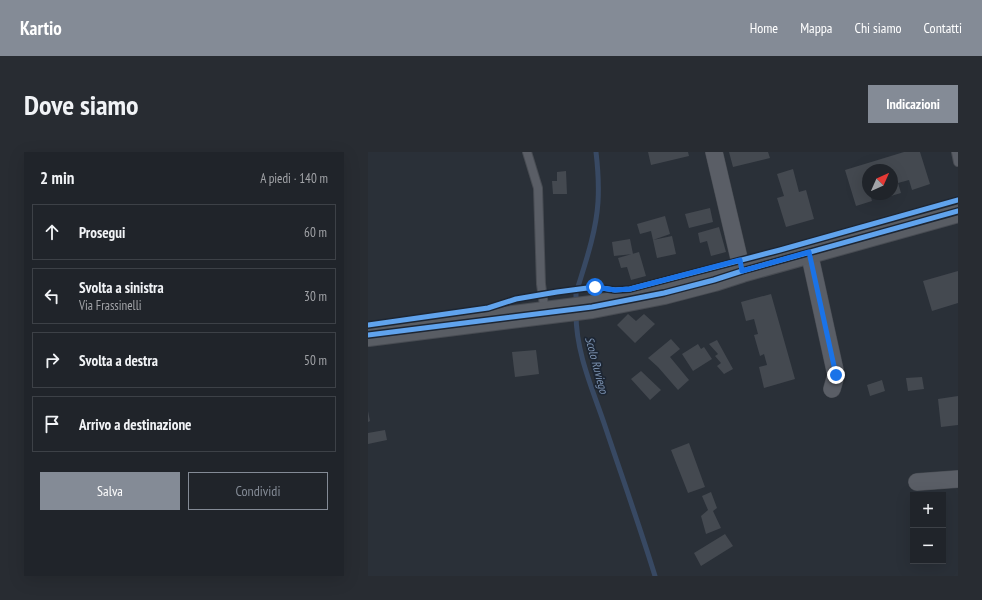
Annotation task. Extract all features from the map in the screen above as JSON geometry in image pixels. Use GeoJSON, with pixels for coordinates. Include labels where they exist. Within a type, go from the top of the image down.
{"type":"FeatureCollection","features":[{"type":"Feature","properties":{"kind":"street"},"geometry":{"type":"LineString","coordinates":[[714,152],[742,271]]}},
{"type":"Feature","properties":{"kind":"street"},"geometry":{"type":"LineString","coordinates":[[368,336],[592,307],[664,293],[958,211]]}},
{"type":"Feature","properties":{"kind":"street"},"geometry":{"type":"LineString","coordinates":[[809,252],[836,375],[832,389]]}},
{"type":"Feature","properties":{"kind":"street"},"geometry":{"type":"LineString","coordinates":[[917,482],[958,479]]}},
{"type":"Feature","properties":{"kind":"lane"},"geometry":{"type":"LineString","coordinates":[[526,152],[538,188],[541,284],[550,313]]}},
{"type":"Feature","properties":{"kind":"lane"},"geometry":{"type":"LineString","coordinates":[[956,152],[958,162]]}},
{"type":"Feature","properties":{"kind":"building"},"geometry":{"type":"Polygon","coordinates":[[[648,152],[688,152],[689,156],[651,165],[648,152]]]}},
{"type":"Feature","properties":{"kind":"building"},"geometry":{"type":"Polygon","coordinates":[[[729,152],[768,152],[770,158],[733,167],[729,152]]]}},
{"type":"Feature","properties":{"kind":"building"},"geometry":{"type":"Polygon","coordinates":[[[904,152],[920,152],[930,184],[912,190],[909,180],[898,183],[898,164],[865,164],[904,152]]]}},
{"type":"Feature","properties":{"kind":"building"},"geometry":{"type":"Polygon","coordinates":[[[862,165],[862,200],[872,201],[856,206],[845,170],[862,165]]]}},
{"type":"Feature","properties":{"kind":"building"},"geometry":{"type":"Polygon","coordinates":[[[793,169],[799,192],[806,190],[814,219],[786,227],[777,198],[784,196],[777,174],[793,169]]]}},
{"type":"Feature","properties":{"kind":"building"},"geometry":{"type":"Polygon","coordinates":[[[566,171],[567,194],[553,194],[552,181],[557,181],[557,172],[566,171]]]}},
{"type":"Feature","properties":{"kind":"building"},"geometry":{"type":"Polygon","coordinates":[[[898,183],[901,193],[898,194],[898,183]]]}},
{"type":"Feature","properties":{"kind":"building"},"geometry":{"type":"Polygon","coordinates":[[[710,208],[713,222],[689,228],[685,214],[710,208]]]}},
{"type":"Feature","properties":{"kind":"building"},"geometry":{"type":"Polygon","coordinates":[[[665,216],[670,234],[653,240],[651,231],[640,234],[637,224],[665,216]]]}},
{"type":"Feature","properties":{"kind":"building"},"geometry":{"type":"Polygon","coordinates":[[[719,227],[726,252],[711,256],[707,241],[700,243],[698,233],[719,227]]]}},
{"type":"Feature","properties":{"kind":"building"},"geometry":{"type":"Polygon","coordinates":[[[672,236],[676,254],[657,258],[653,240],[672,236]]]}},
{"type":"Feature","properties":{"kind":"building"},"geometry":{"type":"Polygon","coordinates":[[[630,239],[633,254],[614,256],[612,242],[630,239]]]}},
{"type":"Feature","properties":{"kind":"building"},"geometry":{"type":"Polygon","coordinates":[[[639,252],[646,276],[631,280],[627,267],[621,268],[618,258],[639,252]]]}},
{"type":"Feature","properties":{"kind":"building"},"geometry":{"type":"Polygon","coordinates":[[[958,271],[958,303],[932,311],[923,281],[958,271]]]}},
{"type":"Feature","properties":{"kind":"building"},"geometry":{"type":"Polygon","coordinates":[[[771,294],[795,379],[764,388],[759,367],[767,365],[764,354],[760,356],[754,335],[758,334],[754,319],[746,321],[741,302],[771,294]]]}},
{"type":"Feature","properties":{"kind":"building"},"geometry":{"type":"Polygon","coordinates":[[[628,314],[636,321],[644,314],[655,324],[635,343],[617,325],[628,314]]]}},
{"type":"Feature","properties":{"kind":"building"},"geometry":{"type":"Polygon","coordinates":[[[671,339],[680,349],[670,357],[689,380],[678,390],[648,358],[671,339]]]}},
{"type":"Feature","properties":{"kind":"building"},"geometry":{"type":"Polygon","coordinates":[[[717,340],[733,369],[724,374],[717,366],[721,363],[715,356],[718,354],[709,344],[717,340]]]}},
{"type":"Feature","properties":{"kind":"building"},"geometry":{"type":"Polygon","coordinates":[[[698,344],[701,349],[704,347],[712,359],[693,371],[682,354],[698,344]]]}},
{"type":"Feature","properties":{"kind":"building"},"geometry":{"type":"Polygon","coordinates":[[[536,350],[539,374],[515,377],[512,352],[536,350]]]}},
{"type":"Feature","properties":{"kind":"building"},"geometry":{"type":"Polygon","coordinates":[[[641,371],[661,390],[650,400],[631,379],[641,371]]]}},
{"type":"Feature","properties":{"kind":"building"},"geometry":{"type":"Polygon","coordinates":[[[922,377],[924,389],[908,391],[906,378],[922,377]]]}},
{"type":"Feature","properties":{"kind":"building"},"geometry":{"type":"Polygon","coordinates":[[[882,380],[885,391],[870,396],[867,385],[882,380]]]}},
{"type":"Feature","properties":{"kind":"building"},"geometry":{"type":"Polygon","coordinates":[[[958,396],[958,425],[941,427],[938,399],[958,396]]]}},
{"type":"Feature","properties":{"kind":"building"},"geometry":{"type":"Polygon","coordinates":[[[368,411],[370,421],[368,422],[368,411]]]}},
{"type":"Feature","properties":{"kind":"building"},"geometry":{"type":"Polygon","coordinates":[[[385,430],[387,440],[368,444],[368,433],[385,430]]]}},
{"type":"Feature","properties":{"kind":"building"},"geometry":{"type":"Polygon","coordinates":[[[689,443],[705,487],[688,493],[671,450],[689,443]]]}},
{"type":"Feature","properties":{"kind":"building"},"geometry":{"type":"Polygon","coordinates":[[[711,492],[717,508],[713,511],[721,528],[706,534],[701,516],[708,510],[702,496],[711,492]]]}},
{"type":"Feature","properties":{"kind":"building"},"geometry":{"type":"Polygon","coordinates":[[[725,534],[733,546],[701,566],[694,553],[725,534]]]}},
{"type":"Feature","properties":{"kind":"waterway","name":"Scolo Ruviego"},"geometry":{"type":"LineString","coordinates":[[576,304],[576,293],[590,248],[597,214],[598,171],[596,152]]}},
{"type":"Feature","properties":{"kind":"waterway","name":"Scolo Ruviego"},"geometry":{"type":"LineString","coordinates":[[576,314],[579,342],[586,370],[655,576]]}},
{"type":"Feature","properties":{"kind":"cycle path"},"geometry":{"type":"LineString","coordinates":[[368,325],[488,308],[516,299],[557,292],[595,287],[615,290],[630,289],[780,250],[958,200]]}},
{"type":"Feature","properties":{"kind":"cycle path"},"geometry":{"type":"LineString","coordinates":[[368,335],[592,307],[664,293],[958,211]]}},
{"type":"Feature","properties":{"kind":"route"},"geometry":{"type":"LineString","coordinates":[[595,287],[615,290],[630,289],[740,260],[742,271],[809,252],[836,375]]}}]}
